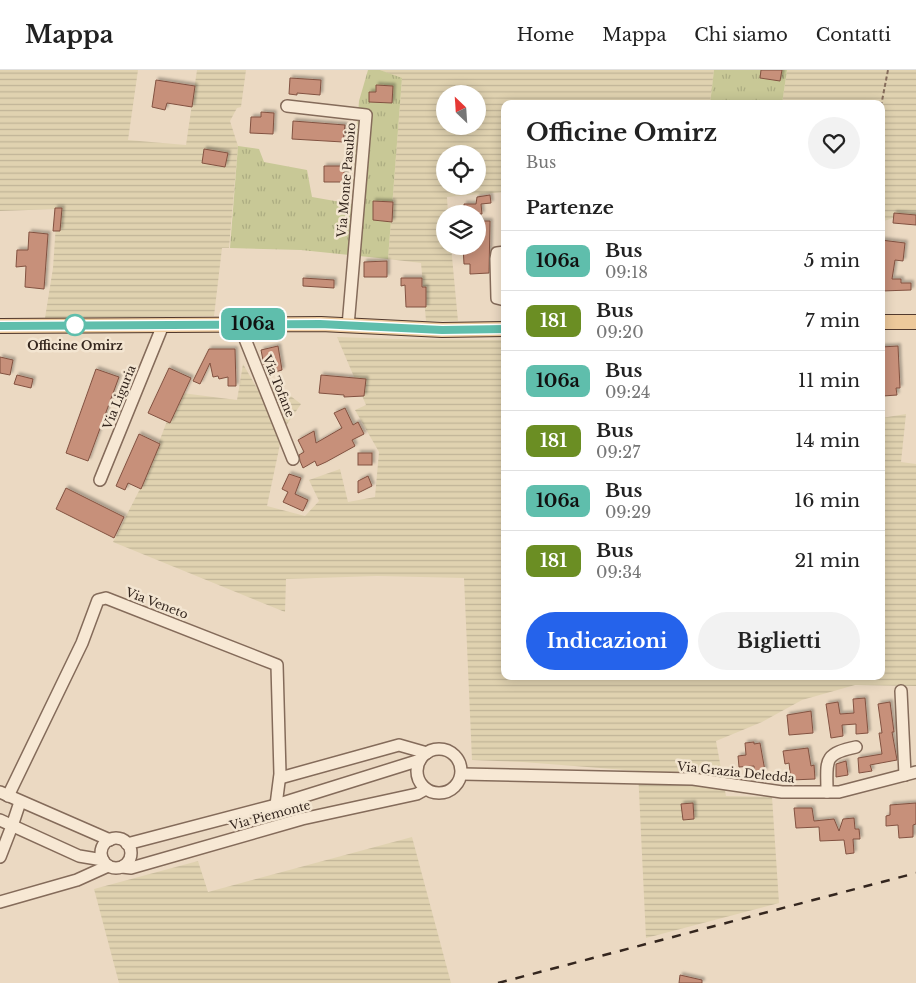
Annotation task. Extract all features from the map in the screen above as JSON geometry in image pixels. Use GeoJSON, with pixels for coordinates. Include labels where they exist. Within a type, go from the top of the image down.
{"type":"FeatureCollection","features":[{"type":"Feature","properties":{"kind":"main road"},"geometry":{"type":"LineString","coordinates":[[885,322],[916,322]]}},
{"type":"Feature","properties":{"kind":"main road"},"geometry":{"type":"LineString","coordinates":[[0,326],[239,324],[442,330],[501,329]]}},
{"type":"Feature","properties":{"kind":"street","name":"Via Monte Pasubio"},"geometry":{"type":"LineString","coordinates":[[287,106],[366,115],[348,326]]}},
{"type":"Feature","properties":{"kind":"street"},"geometry":{"type":"LineString","coordinates":[[501,252],[497,253],[496,259],[497,298],[501,299]]}},
{"type":"Feature","properties":{"kind":"street","name":"Via Tofane"},"geometry":{"type":"LineString","coordinates":[[239,324],[293,459]]}},
{"type":"Feature","properties":{"kind":"street","name":"Via Liguria"},"geometry":{"type":"LineString","coordinates":[[100,480],[163,325]]}},
{"type":"Feature","properties":{"kind":"street","name":"Via Veneto"},"geometry":{"type":"LineString","coordinates":[[4,794],[82,643],[98,600],[106,598],[277,665],[280,778],[276,805]]}},
{"type":"Feature","properties":{"kind":"street"},"geometry":{"type":"LineString","coordinates":[[901,691],[911,774]]}},
{"type":"Feature","properties":{"kind":"street"},"geometry":{"type":"LineString","coordinates":[[280,778],[399,746],[424,757],[417,773],[426,789]]}},
{"type":"Feature","properties":{"kind":"street"},"geometry":{"type":"LineString","coordinates":[[827,792],[826,765],[830,756],[840,750],[856,746]]}},
{"type":"Feature","properties":{"kind":"street","name":"Via Piemonte"},"geometry":{"type":"LineString","coordinates":[[0,820],[78,856],[106,863],[113,868],[131,868],[302,819],[417,794],[426,789],[432,792],[445,793],[456,786],[462,774],[458,760],[447,751],[433,750],[424,757],[297,799],[127,844],[119,839],[110,840],[4,794]]}},
{"type":"Feature","properties":{"kind":"street","name":"Via Grazia Deledda"},"geometry":{"type":"LineString","coordinates":[[462,774],[693,779],[782,792],[839,792],[911,774]]}},
{"type":"Feature","properties":{"kind":"street"},"geometry":{"type":"LineString","coordinates":[[297,799],[302,819]]}},
{"type":"Feature","properties":{"kind":"street"},"geometry":{"type":"LineString","coordinates":[[0,857],[20,802]]}},
{"type":"Feature","properties":{"kind":"street"},"geometry":{"type":"LineString","coordinates":[[0,902],[77,880],[106,863],[101,851],[103,846],[110,840]]}},
{"type":"Feature","properties":{"kind":"street"},"geometry":{"type":"LineString","coordinates":[[122,867],[130,857],[130,848],[127,844]]}},
{"type":"Feature","properties":{"kind":"path"},"geometry":{"type":"LineString","coordinates":[[882,100],[888,70]]}},
{"type":"Feature","properties":{"kind":"shaded area"},"geometry":{"type":"Polygon","coordinates":[[[0,70],[138,70],[128,140],[186,145],[197,70],[246,70],[241,107],[237,108],[230,121],[238,146],[229,248],[222,248],[214,316],[45,318],[53,268],[57,209],[0,211],[0,70]]]}},
{"type":"Feature","properties":{"kind":"shaded area"},"geometry":{"type":"Polygon","coordinates":[[[380,70],[714,70],[710,100],[501,100],[501,192],[486,194],[486,145],[436,145],[436,195],[470,195],[447,197],[447,205],[436,205],[436,255],[452,255],[458,321],[426,321],[421,263],[388,259],[402,79],[380,70]]]}},
{"type":"Feature","properties":{"kind":"shaded area"},"geometry":{"type":"Polygon","coordinates":[[[787,70],[916,70],[916,224],[896,217],[885,221],[885,100],[783,100],[787,70]]]}},
{"type":"Feature","properties":{"kind":"shaded area"},"geometry":{"type":"Polygon","coordinates":[[[337,337],[501,340],[501,680],[885,680],[885,417],[906,414],[901,462],[916,464],[916,686],[855,685],[802,700],[762,722],[716,741],[726,796],[772,797],[779,903],[646,938],[638,771],[472,760],[464,578],[377,576],[286,579],[285,612],[113,542],[145,479],[167,421],[174,392],[237,400],[243,364],[258,390],[275,384],[301,404],[283,430],[267,506],[305,516],[319,501],[309,480],[340,469],[348,502],[375,497],[379,452],[355,410],[366,405],[337,337]]]}},
{"type":"Feature","properties":{"kind":"shaded area"},"geometry":{"type":"Polygon","coordinates":[[[412,837],[451,983],[119,983],[94,889],[198,861],[208,892],[412,837]]]}},
{"type":"Feature","properties":{"kind":"green space"},"geometry":{"type":"Polygon","coordinates":[[[368,70],[380,70],[402,78],[388,259],[301,250],[230,248],[238,146],[259,149],[264,162],[307,170],[312,197],[352,204],[359,101],[368,70]]]}},
{"type":"Feature","properties":{"kind":"green space"},"geometry":{"type":"Polygon","coordinates":[[[714,70],[787,70],[783,100],[710,100],[714,70]]]}},
{"type":"Feature","properties":{"kind":"building"},"geometry":{"type":"Polygon","coordinates":[[[761,70],[782,70],[780,81],[760,78],[761,70]]]}},
{"type":"Feature","properties":{"kind":"building"},"geometry":{"type":"Polygon","coordinates":[[[290,78],[321,80],[320,95],[289,94],[290,78]]]}},
{"type":"Feature","properties":{"kind":"building"},"geometry":{"type":"Polygon","coordinates":[[[156,80],[195,86],[192,107],[167,103],[165,110],[152,107],[156,80]]]}},
{"type":"Feature","properties":{"kind":"building"},"geometry":{"type":"Polygon","coordinates":[[[376,85],[393,86],[392,103],[369,102],[369,92],[376,92],[376,85]]]}},
{"type":"Feature","properties":{"kind":"building"},"geometry":{"type":"Polygon","coordinates":[[[261,112],[274,113],[273,134],[250,133],[251,117],[261,117],[261,112]]]}},
{"type":"Feature","properties":{"kind":"building"},"geometry":{"type":"Polygon","coordinates":[[[293,121],[345,125],[343,142],[292,139],[293,121]]]}},
{"type":"Feature","properties":{"kind":"building"},"geometry":{"type":"Polygon","coordinates":[[[204,149],[228,153],[225,167],[202,163],[204,149]]]}},
{"type":"Feature","properties":{"kind":"building"},"geometry":{"type":"Polygon","coordinates":[[[324,166],[344,166],[344,173],[347,173],[347,182],[324,182],[324,166]]]}},
{"type":"Feature","properties":{"kind":"building"},"geometry":{"type":"Polygon","coordinates":[[[490,195],[491,203],[464,205],[476,204],[477,197],[490,195]]]}},
{"type":"Feature","properties":{"kind":"building"},"geometry":{"type":"Polygon","coordinates":[[[373,201],[393,202],[392,222],[373,220],[373,201]]]}},
{"type":"Feature","properties":{"kind":"building"},"geometry":{"type":"Polygon","coordinates":[[[55,208],[62,208],[60,231],[53,231],[55,208]]]}},
{"type":"Feature","properties":{"kind":"building"},"geometry":{"type":"Polygon","coordinates":[[[894,213],[916,215],[916,225],[893,223],[894,213]]]}},
{"type":"Feature","properties":{"kind":"building"},"geometry":{"type":"Polygon","coordinates":[[[486,221],[490,221],[489,273],[470,274],[470,264],[464,264],[464,255],[486,255],[486,221]]]}},
{"type":"Feature","properties":{"kind":"building"},"geometry":{"type":"Polygon","coordinates":[[[29,232],[48,234],[44,289],[25,287],[26,266],[16,267],[17,250],[28,250],[29,232]]]}},
{"type":"Feature","properties":{"kind":"building"},"geometry":{"type":"Polygon","coordinates":[[[885,240],[905,243],[903,261],[895,260],[892,279],[901,279],[901,283],[911,283],[911,290],[885,291],[885,240]]]}},
{"type":"Feature","properties":{"kind":"building"},"geometry":{"type":"Polygon","coordinates":[[[387,261],[387,277],[364,277],[364,262],[387,261]]]}},
{"type":"Feature","properties":{"kind":"building"},"geometry":{"type":"Polygon","coordinates":[[[303,278],[334,280],[334,288],[303,286],[303,278]]]}},
{"type":"Feature","properties":{"kind":"building"},"geometry":{"type":"Polygon","coordinates":[[[401,278],[422,278],[422,287],[426,287],[426,307],[406,307],[405,285],[401,286],[401,278]]]}},
{"type":"Feature","properties":{"kind":"building"},"geometry":{"type":"Polygon","coordinates":[[[278,346],[282,370],[268,374],[267,365],[264,365],[261,350],[278,346]]]}},
{"type":"Feature","properties":{"kind":"building"},"geometry":{"type":"Polygon","coordinates":[[[898,346],[900,388],[896,388],[897,395],[885,396],[885,347],[898,346]]]}},
{"type":"Feature","properties":{"kind":"building"},"geometry":{"type":"Polygon","coordinates":[[[209,349],[235,349],[236,386],[228,386],[228,377],[219,379],[218,376],[213,377],[210,363],[200,384],[193,381],[209,349]]]}},
{"type":"Feature","properties":{"kind":"building"},"geometry":{"type":"Polygon","coordinates":[[[0,357],[13,360],[10,375],[0,373],[0,357]]]}},
{"type":"Feature","properties":{"kind":"building"},"geometry":{"type":"Polygon","coordinates":[[[169,368],[191,378],[170,423],[148,413],[169,368]]]}},
{"type":"Feature","properties":{"kind":"building"},"geometry":{"type":"Polygon","coordinates":[[[96,369],[119,377],[88,461],[66,453],[96,369]]]}},
{"type":"Feature","properties":{"kind":"building"},"geometry":{"type":"Polygon","coordinates":[[[17,375],[33,379],[31,388],[14,384],[17,375]]]}},
{"type":"Feature","properties":{"kind":"building"},"geometry":{"type":"Polygon","coordinates":[[[321,375],[366,379],[364,396],[344,397],[344,395],[319,393],[321,375]]]}},
{"type":"Feature","properties":{"kind":"building"},"geometry":{"type":"Polygon","coordinates":[[[345,408],[353,425],[358,422],[364,434],[352,440],[355,446],[317,466],[315,461],[303,468],[299,455],[304,452],[298,440],[314,431],[316,443],[342,428],[334,413],[345,408]]]}},
{"type":"Feature","properties":{"kind":"building"},"geometry":{"type":"Polygon","coordinates":[[[139,434],[160,444],[141,489],[128,483],[125,490],[116,486],[139,434]]]}},
{"type":"Feature","properties":{"kind":"building"},"geometry":{"type":"Polygon","coordinates":[[[358,453],[372,453],[372,465],[358,465],[358,453]]]}},
{"type":"Feature","properties":{"kind":"building"},"geometry":{"type":"Polygon","coordinates":[[[289,474],[301,478],[295,494],[308,500],[303,511],[283,502],[288,492],[282,489],[289,474]]]}},
{"type":"Feature","properties":{"kind":"building"},"geometry":{"type":"Polygon","coordinates":[[[368,476],[372,486],[358,493],[358,481],[368,476]]]}},
{"type":"Feature","properties":{"kind":"building"},"geometry":{"type":"Polygon","coordinates":[[[66,488],[124,517],[114,538],[56,509],[66,488]]]}},
{"type":"Feature","properties":{"kind":"building"},"geometry":{"type":"Polygon","coordinates":[[[865,698],[868,733],[856,734],[856,724],[842,725],[843,736],[831,738],[826,704],[838,702],[840,714],[854,713],[853,699],[865,698]]]}},
{"type":"Feature","properties":{"kind":"building"},"geometry":{"type":"Polygon","coordinates":[[[890,702],[894,732],[892,732],[897,760],[870,765],[872,771],[859,773],[858,758],[882,754],[879,733],[882,733],[878,704],[890,702]]]}},
{"type":"Feature","properties":{"kind":"building"},"geometry":{"type":"Polygon","coordinates":[[[811,711],[813,733],[789,735],[787,715],[811,711]]]}},
{"type":"Feature","properties":{"kind":"building"},"geometry":{"type":"Polygon","coordinates":[[[754,742],[754,744],[760,743],[765,771],[754,771],[754,766],[739,767],[738,756],[746,755],[745,743],[754,742]]]}},
{"type":"Feature","properties":{"kind":"building"},"geometry":{"type":"Polygon","coordinates":[[[808,748],[811,766],[814,765],[815,779],[791,780],[789,763],[785,764],[783,751],[808,748]]]}},
{"type":"Feature","properties":{"kind":"building"},"geometry":{"type":"Polygon","coordinates":[[[846,761],[848,775],[836,777],[836,764],[846,761]]]}},
{"type":"Feature","properties":{"kind":"building"},"geometry":{"type":"Polygon","coordinates":[[[693,803],[694,819],[683,820],[681,804],[693,803]]]}},
{"type":"Feature","properties":{"kind":"building"},"geometry":{"type":"Polygon","coordinates":[[[916,803],[916,824],[913,825],[913,837],[899,838],[898,825],[886,826],[886,816],[890,815],[890,805],[916,803]]]}},
{"type":"Feature","properties":{"kind":"building"},"geometry":{"type":"Polygon","coordinates":[[[794,808],[812,808],[814,821],[834,819],[839,831],[843,819],[854,818],[855,829],[859,829],[860,839],[853,839],[854,853],[846,854],[844,840],[820,841],[819,827],[796,828],[794,808]]]}},
{"type":"Feature","properties":{"kind":"building"},"geometry":{"type":"Polygon","coordinates":[[[680,975],[702,980],[702,983],[679,983],[680,975]]]}},
{"type":"Feature","properties":{"kind":"railway"},"geometry":{"type":"LineString","coordinates":[[498,983],[916,873]]}},
{"type":"Feature","properties":{"kind":"bus line","name":"106a"},"geometry":{"type":"LineString","coordinates":[[0,326],[320,324],[442,330],[501,329]]}},
{"type":"Feature","properties":{"kind":"place","name":"Officine Omirz"},"geometry":{"type":"Point","coordinates":[75,325]}}]}
